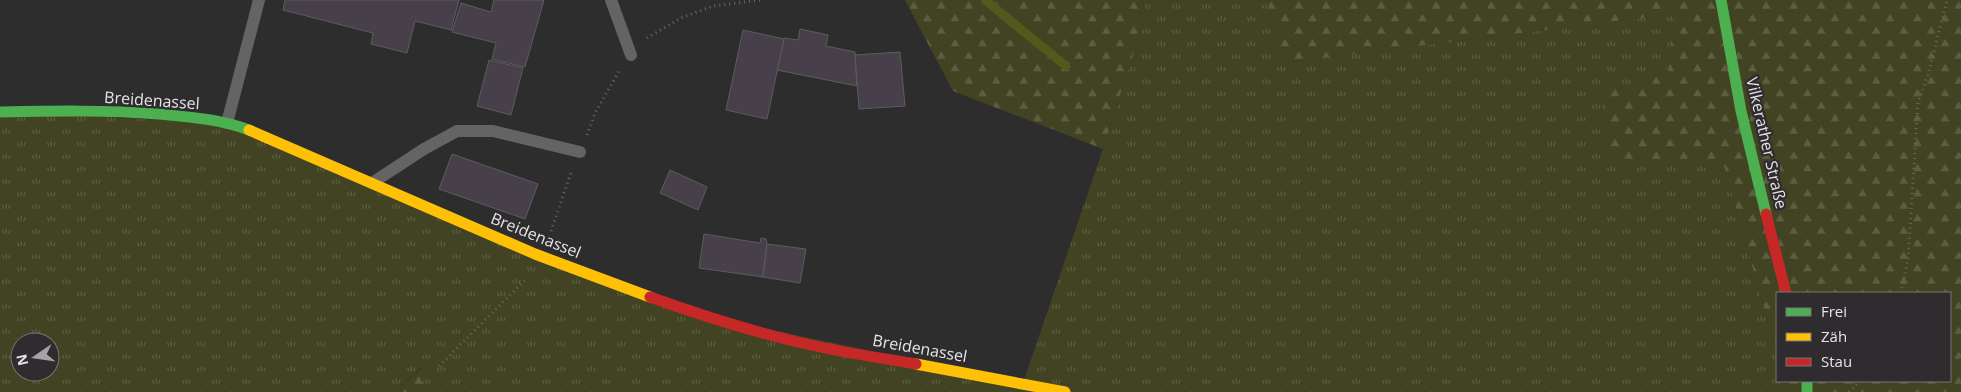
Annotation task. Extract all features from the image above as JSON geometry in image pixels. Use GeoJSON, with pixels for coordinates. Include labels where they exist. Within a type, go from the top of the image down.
{"type":"FeatureCollection","features":[{"type":"Feature","properties":{"kind":"street","name":"Vilkerather Straße"},"geometry":{"type":"LineString","coordinates":[[1721,0],[1724,28],[1744,123],[1786,292]]}},
{"type":"Feature","properties":{"kind":"street","name":"Breidenassel"},"geometry":{"type":"LineString","coordinates":[[0,112],[61,111],[157,114],[227,123],[265,137],[547,258],[700,315],[812,345],[1065,392]]}},
{"type":"Feature","properties":{"kind":"lane"},"geometry":{"type":"LineString","coordinates":[[227,123],[258,0]]}},
{"type":"Feature","properties":{"kind":"lane"},"geometry":{"type":"LineString","coordinates":[[611,0],[631,55]]}},
{"type":"Feature","properties":{"kind":"lane"},"geometry":{"type":"LineString","coordinates":[[372,183],[424,149],[457,131],[493,131],[580,152]]}},
{"type":"Feature","properties":{"kind":"path"},"geometry":{"type":"LineString","coordinates":[[439,366],[547,258],[552,224],[595,114],[620,70],[631,55],[648,37],[681,18],[713,6],[761,0]]}},
{"type":"Feature","properties":{"kind":"path"},"geometry":{"type":"LineString","coordinates":[[1901,292],[1908,259],[1918,102],[1928,75],[1947,0]]}},
{"type":"Feature","properties":{"kind":"path"},"geometry":{"type":"LineString","coordinates":[[1848,392],[1859,382]]}},
{"type":"Feature","properties":{"kind":"green space"},"geometry":{"type":"Polygon","coordinates":[[[905,0],[1142,0],[1146,14],[1103,149],[953,91],[905,0]]]}},
{"type":"Feature","properties":{"kind":"green space"},"geometry":{"type":"Polygon","coordinates":[[[1142,0],[1267,0],[1282,63],[1673,14],[1668,74],[1607,163],[1723,161],[1776,351],[1776,382],[1785,382],[1788,392],[423,392],[422,367],[394,392],[0,392],[0,112],[227,123],[700,315],[1023,383],[1103,149],[1146,14],[1142,0]]]}},
{"type":"Feature","properties":{"kind":"green space"},"geometry":{"type":"Polygon","coordinates":[[[1267,0],[1961,0],[1961,392],[1788,392],[1785,382],[1951,382],[1951,292],[1776,292],[1776,351],[1723,162],[1607,164],[1602,92],[1668,74],[1673,14],[1282,63],[1267,0]]]}},
{"type":"Feature","properties":{"kind":"green space"},"geometry":{"type":"Polygon","coordinates":[[[423,367],[423,392],[394,392],[423,367]]]}},
{"type":"Feature","properties":{"kind":"building"},"geometry":{"type":"Polygon","coordinates":[[[285,0],[459,0],[451,30],[415,21],[407,53],[371,44],[373,33],[283,10],[285,0]]]}},
{"type":"Feature","properties":{"kind":"building"},"geometry":{"type":"Polygon","coordinates":[[[494,0],[544,0],[525,67],[492,59],[496,43],[452,32],[461,3],[491,12],[494,0]]]}},
{"type":"Feature","properties":{"kind":"building"},"geometry":{"type":"Polygon","coordinates":[[[800,29],[828,35],[826,46],[855,52],[857,86],[777,70],[784,38],[798,40],[800,29]]]}},
{"type":"Feature","properties":{"kind":"building"},"geometry":{"type":"Polygon","coordinates":[[[743,30],[784,39],[767,119],[726,110],[743,30]]]}},
{"type":"Feature","properties":{"kind":"building"},"geometry":{"type":"Polygon","coordinates":[[[900,52],[905,106],[859,109],[855,55],[900,52]]]}},
{"type":"Feature","properties":{"kind":"building"},"geometry":{"type":"Polygon","coordinates":[[[489,60],[523,68],[511,115],[477,106],[489,60]]]}},
{"type":"Feature","properties":{"kind":"building"},"geometry":{"type":"Polygon","coordinates":[[[452,154],[538,184],[525,219],[439,189],[452,154]]]}},
{"type":"Feature","properties":{"kind":"building"},"geometry":{"type":"Polygon","coordinates":[[[670,170],[707,187],[698,210],[660,193],[670,170]]]}},
{"type":"Feature","properties":{"kind":"building"},"geometry":{"type":"Polygon","coordinates":[[[704,234],[760,243],[761,238],[766,239],[763,277],[699,268],[704,234]]]}},
{"type":"Feature","properties":{"kind":"building"},"geometry":{"type":"Polygon","coordinates":[[[767,244],[806,249],[800,283],[763,277],[767,244]]]}},
{"type":"Feature","properties":{"kind":"waterway"},"geometry":{"type":"LineString","coordinates":[[985,0],[1066,66]]}},
{"type":"Feature","properties":{"kind":"traffic: fast"},"geometry":{"type":"LineString","coordinates":[[1721,0],[1741,111],[1766,214]]}},
{"type":"Feature","properties":{"kind":"traffic: fast"},"geometry":{"type":"LineString","coordinates":[[0,112],[99,111],[158,114],[216,121],[249,130]]}},
{"type":"Feature","properties":{"kind":"traffic: fast"},"geometry":{"type":"LineString","coordinates":[[1807,382],[1807,392]]}},
{"type":"Feature","properties":{"kind":"traffic: slow"},"geometry":{"type":"LineString","coordinates":[[249,130],[535,254],[650,297]]}},
{"type":"Feature","properties":{"kind":"traffic: slow"},"geometry":{"type":"LineString","coordinates":[[916,364],[1065,392]]}},
{"type":"Feature","properties":{"kind":"traffic: jam"},"geometry":{"type":"LineString","coordinates":[[1766,214],[1786,292]]}},
{"type":"Feature","properties":{"kind":"traffic: jam"},"geometry":{"type":"LineString","coordinates":[[650,297],[730,324],[770,335],[837,350],[916,364]]}}]}
